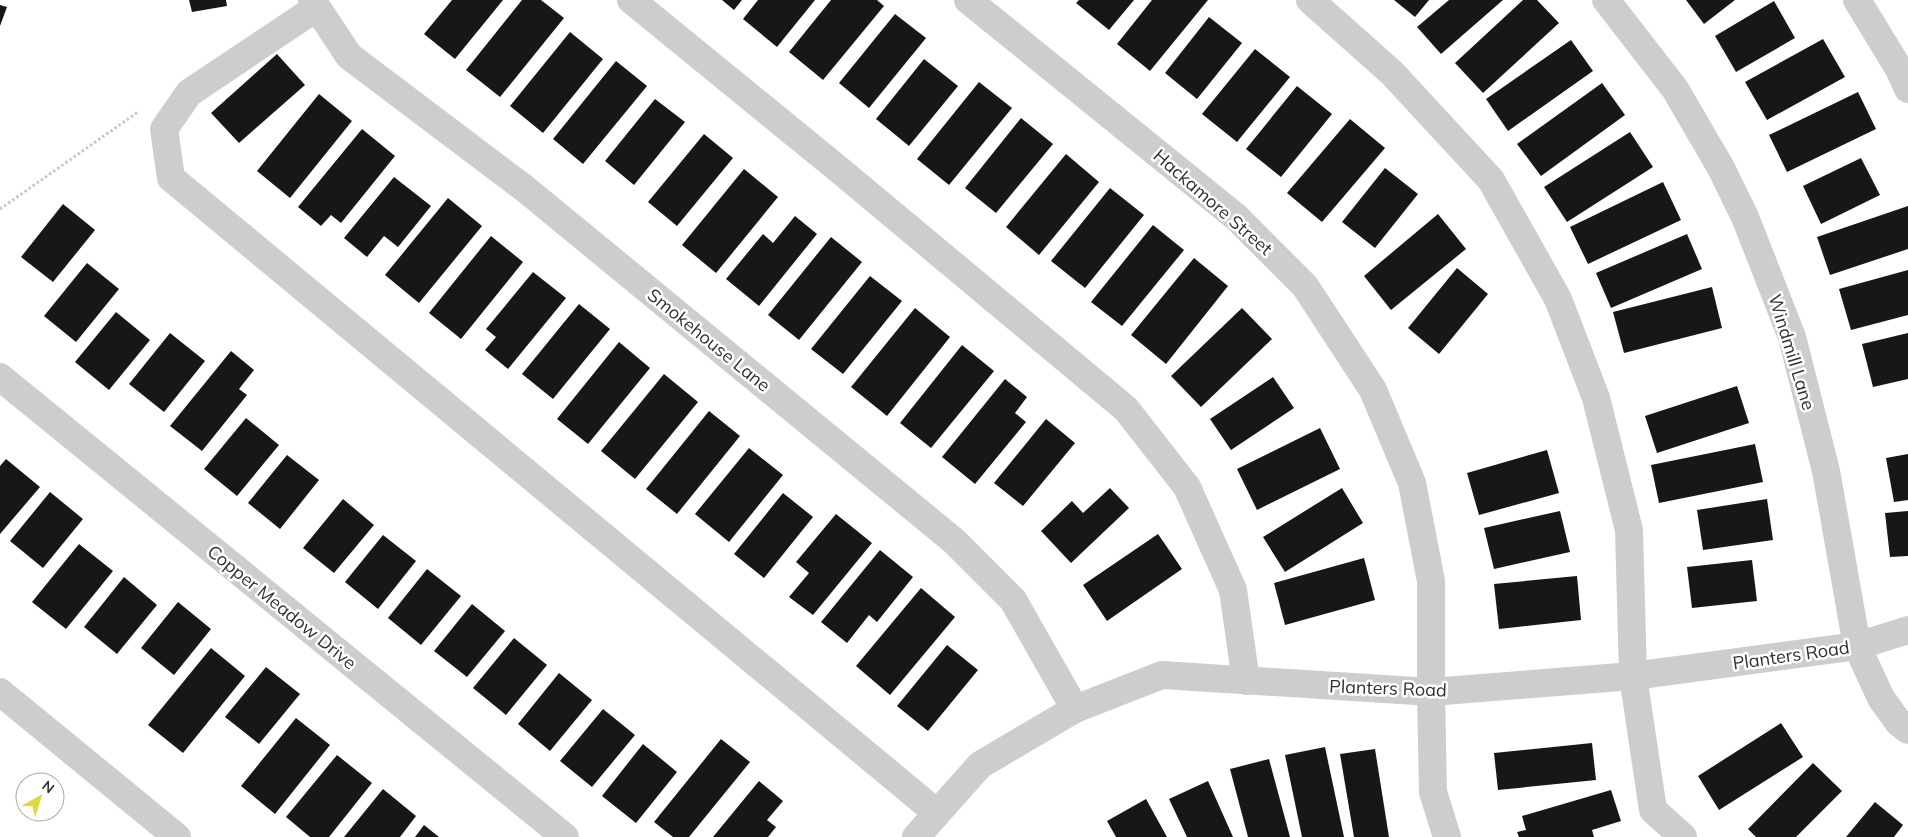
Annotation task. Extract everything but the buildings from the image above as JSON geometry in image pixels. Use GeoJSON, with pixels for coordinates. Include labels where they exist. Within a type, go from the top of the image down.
{"type":"FeatureCollection","features":[{"type":"Feature","properties":{"kind":"street"},"geometry":{"type":"LineString","coordinates":[[631,0],[844,174],[1126,409],[1187,487],[1230,581],[1233,590],[1246,681]]}},
{"type":"Feature","properties":{"kind":"street","name":"Hackamore Street"},"geometry":{"type":"LineString","coordinates":[[968,0],[1236,217],[1305,286],[1373,390],[1412,483],[1431,581],[1433,792],[1447,837]]}},
{"type":"Feature","properties":{"kind":"street"},"geometry":{"type":"LineString","coordinates":[[1310,0],[1392,73],[1491,180],[1558,300],[1596,398],[1629,530],[1633,676],[1653,810],[1683,837]]}},
{"type":"Feature","properties":{"kind":"street","name":"Windmill Lane"},"geometry":{"type":"LineString","coordinates":[[1606,0],[1675,89],[1716,160],[1745,217],[1792,337],[1826,471],[1857,646],[1881,698],[1899,723],[1908,730]]}},
{"type":"Feature","properties":{"kind":"street"},"geometry":{"type":"LineString","coordinates":[[1857,0],[1900,69],[1908,90]]}},
{"type":"Feature","properties":{"kind":"street"},"geometry":{"type":"LineString","coordinates":[[314,4],[189,93],[164,129],[171,178],[927,829]]}},
{"type":"Feature","properties":{"kind":"street","name":"Smokehouse Lane"},"geometry":{"type":"LineString","coordinates":[[314,4],[349,56],[524,188],[954,541],[1013,600],[1075,709]]}},
{"type":"Feature","properties":{"kind":"street","name":"Copper Meadow Drive"},"geometry":{"type":"LineString","coordinates":[[0,377],[564,837]]}},
{"type":"Feature","properties":{"kind":"street","name":"Planters Road"},"geometry":{"type":"LineString","coordinates":[[927,829],[980,765],[1075,709],[1162,676],[1431,692],[1633,676],[1857,646],[1908,630]]}},
{"type":"Feature","properties":{"kind":"street"},"geometry":{"type":"LineString","coordinates":[[0,692],[177,837]]}},
{"type":"Feature","properties":{"kind":"path"},"geometry":{"type":"LineString","coordinates":[[0,209],[138,112]]}}]}
